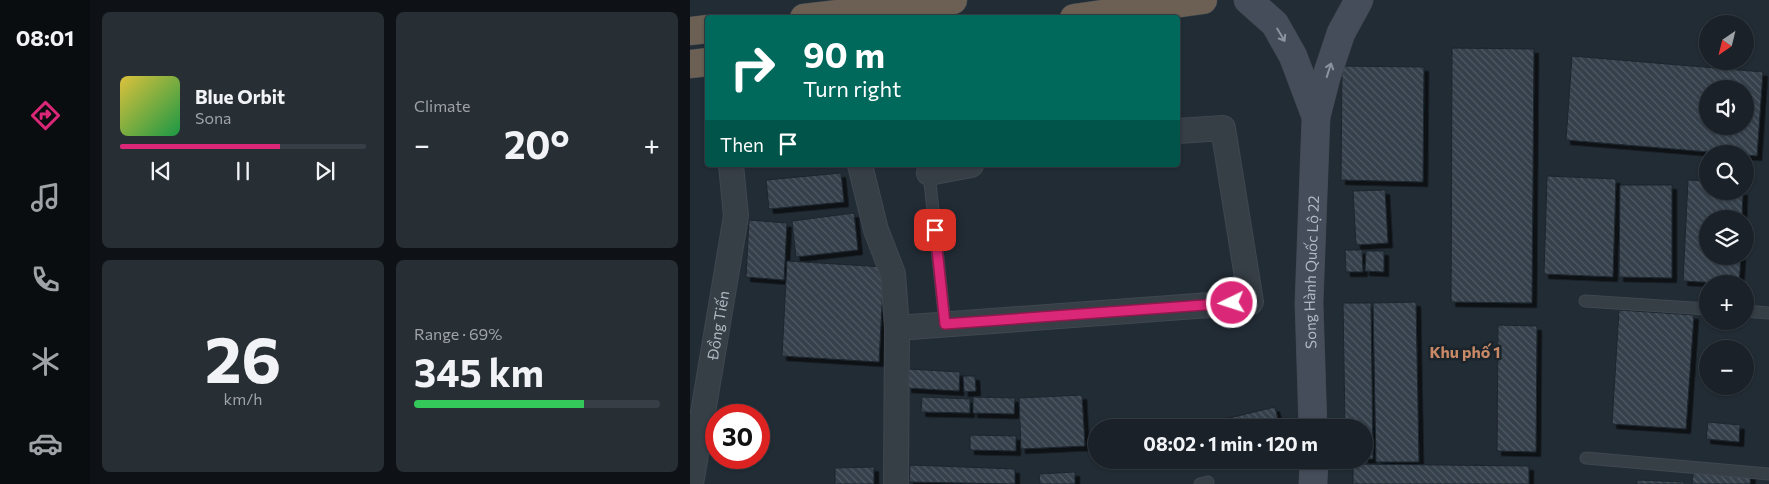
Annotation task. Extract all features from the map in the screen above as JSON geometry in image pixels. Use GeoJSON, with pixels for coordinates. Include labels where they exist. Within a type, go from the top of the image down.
{"type":"FeatureCollection","features":[{"type":"Feature","properties":{"kind":"highway"},"geometry":{"type":"LineString","coordinates":[[829,15],[953,0]]}},
{"type":"Feature","properties":{"kind":"highway"},"geometry":{"type":"LineString","coordinates":[[1112,15],[1203,0]]}},
{"type":"Feature","properties":{"kind":"highway"},"geometry":{"type":"LineString","coordinates":[[690,31],[705,29]]}},
{"type":"Feature","properties":{"kind":"highway"},"geometry":{"type":"LineString","coordinates":[[690,64],[705,62]]}},
{"type":"Feature","properties":{"kind":"street"},"geometry":{"type":"LineString","coordinates":[[1248,0],[1275,24],[1293,56],[1316,117]]}},
{"type":"Feature","properties":{"kind":"street"},"geometry":{"type":"LineString","coordinates":[[1316,117],[1340,33],[1358,0]]}},
{"type":"Feature","properties":{"kind":"street","name":"Song Hành Quốc Lộ 22"},"geometry":{"type":"LineString","coordinates":[[1313,419],[1310,304],[1316,117]]}},
{"type":"Feature","properties":{"kind":"street"},"geometry":{"type":"LineString","coordinates":[[897,328],[1250,302],[1222,128],[1180,131]]}},
{"type":"Feature","properties":{"kind":"street","name":"Đồng Tiến"},"geometry":{"type":"LineString","coordinates":[[691,484],[736,216],[731,167]]}},
{"type":"Feature","properties":{"kind":"street"},"geometry":{"type":"LineString","coordinates":[[860,167],[876,230],[893,274],[897,328],[896,484]]}},
{"type":"Feature","properties":{"kind":"street"},"geometry":{"type":"LineString","coordinates":[[929,173],[960,167]]}},
{"type":"Feature","properties":{"kind":"street"},"geometry":{"type":"LineString","coordinates":[[1313,484],[1314,469]]}},
{"type":"Feature","properties":{"kind":"lane"},"geometry":{"type":"LineString","coordinates":[[929,173],[945,324]]}},
{"type":"Feature","properties":{"kind":"lane"},"geometry":{"type":"LineString","coordinates":[[1585,301],[1699,308]]}},
{"type":"Feature","properties":{"kind":"lane"},"geometry":{"type":"LineString","coordinates":[[1754,312],[1769,313]]}},
{"type":"Feature","properties":{"kind":"lane"},"geometry":{"type":"LineString","coordinates":[[1586,458],[1769,474]]}},
{"type":"Feature","properties":{"kind":"building"},"geometry":{"type":"Polygon","coordinates":[[[1452,48],[1534,49],[1532,303],[1451,302],[1452,48]]]}},
{"type":"Feature","properties":{"kind":"building"},"geometry":{"type":"Polygon","coordinates":[[[1572,56],[1699,67],[1699,70],[1763,72],[1757,156],[1754,156],[1754,145],[1699,145],[1699,151],[1566,140],[1572,56]]]}},
{"type":"Feature","properties":{"kind":"building"},"geometry":{"type":"Polygon","coordinates":[[[1342,66],[1424,67],[1423,182],[1341,180],[1342,66]]]}},
{"type":"Feature","properties":{"kind":"building"},"geometry":{"type":"Polygon","coordinates":[[[841,173],[844,202],[769,209],[766,180],[841,173]]]}},
{"type":"Feature","properties":{"kind":"building"},"geometry":{"type":"Polygon","coordinates":[[[1547,176],[1616,179],[1613,277],[1544,274],[1547,176]]]}},
{"type":"Feature","properties":{"kind":"building"},"geometry":{"type":"Polygon","coordinates":[[[1688,180],[1699,181],[1699,200],[1743,200],[1742,210],[1699,210],[1699,265],[1740,265],[1740,275],[1699,275],[1699,282],[1683,281],[1688,180]]]}},
{"type":"Feature","properties":{"kind":"building"},"geometry":{"type":"Polygon","coordinates":[[[1620,185],[1672,185],[1672,278],[1619,277],[1620,185]]]}},
{"type":"Feature","properties":{"kind":"building"},"geometry":{"type":"Polygon","coordinates":[[[1385,190],[1388,243],[1356,245],[1353,191],[1385,190]]]}},
{"type":"Feature","properties":{"kind":"building"},"geometry":{"type":"Polygon","coordinates":[[[854,213],[858,250],[796,257],[792,221],[854,213]]]}},
{"type":"Feature","properties":{"kind":"building"},"geometry":{"type":"Polygon","coordinates":[[[749,220],[787,223],[784,280],[746,277],[749,220]]]}},
{"type":"Feature","properties":{"kind":"building"},"geometry":{"type":"Polygon","coordinates":[[[1345,250],[1362,250],[1363,272],[1346,272],[1345,250]]]}},
{"type":"Feature","properties":{"kind":"building"},"geometry":{"type":"Polygon","coordinates":[[[1366,251],[1384,251],[1384,272],[1365,271],[1366,251]]]}},
{"type":"Feature","properties":{"kind":"building"},"geometry":{"type":"Polygon","coordinates":[[[787,261],[884,267],[879,362],[782,356],[787,261]]]}},
{"type":"Feature","properties":{"kind":"building"},"geometry":{"type":"Polygon","coordinates":[[[1416,302],[1419,462],[1376,462],[1373,303],[1416,302]]]}},
{"type":"Feature","properties":{"kind":"building"},"geometry":{"type":"Polygon","coordinates":[[[1343,303],[1371,303],[1372,419],[1345,419],[1343,303]]]}},
{"type":"Feature","properties":{"kind":"building"},"geometry":{"type":"Polygon","coordinates":[[[1619,310],[1694,315],[1686,429],[1612,424],[1619,310]]]}},
{"type":"Feature","properties":{"kind":"building"},"geometry":{"type":"Polygon","coordinates":[[[1498,325],[1537,326],[1536,452],[1497,451],[1498,325]]]}},
{"type":"Feature","properties":{"kind":"building"},"geometry":{"type":"Polygon","coordinates":[[[908,369],[960,372],[959,391],[907,388],[908,369]]]}},
{"type":"Feature","properties":{"kind":"building"},"geometry":{"type":"Polygon","coordinates":[[[963,376],[975,376],[976,391],[964,392],[963,376]]]}},
{"type":"Feature","properties":{"kind":"building"},"geometry":{"type":"Polygon","coordinates":[[[1082,395],[1085,446],[1021,449],[1019,398],[1082,395]]]}},
{"type":"Feature","properties":{"kind":"building"},"geometry":{"type":"Polygon","coordinates":[[[922,397],[970,399],[970,413],[921,412],[922,397]]]}},
{"type":"Feature","properties":{"kind":"building"},"geometry":{"type":"Polygon","coordinates":[[[973,397],[1015,398],[1014,414],[973,413],[973,397]]]}},
{"type":"Feature","properties":{"kind":"building"},"geometry":{"type":"Polygon","coordinates":[[[1275,407],[1278,419],[1225,419],[1275,407]]]}},
{"type":"Feature","properties":{"kind":"building"},"geometry":{"type":"Polygon","coordinates":[[[1708,422],[1740,425],[1739,442],[1706,439],[1708,422]]]}},
{"type":"Feature","properties":{"kind":"building"},"geometry":{"type":"Polygon","coordinates":[[[970,435],[1016,436],[1016,451],[970,450],[970,435]]]}},
{"type":"Feature","properties":{"kind":"building"},"geometry":{"type":"Polygon","coordinates":[[[1373,464],[1529,466],[1529,484],[1353,484],[1353,469],[1373,469],[1373,464]]]}},
{"type":"Feature","properties":{"kind":"building"},"geometry":{"type":"Polygon","coordinates":[[[910,465],[1015,469],[1015,484],[909,482],[910,465]]]}},
{"type":"Feature","properties":{"kind":"building"},"geometry":{"type":"Polygon","coordinates":[[[1694,466],[1751,474],[1750,484],[1692,484],[1694,466]]]}},
{"type":"Feature","properties":{"kind":"building"},"geometry":{"type":"Polygon","coordinates":[[[874,467],[874,484],[835,484],[835,468],[874,467]]]}},
{"type":"Feature","properties":{"kind":"building"},"geometry":{"type":"Polygon","coordinates":[[[1075,472],[1075,484],[1040,484],[1039,474],[1075,472]]]}},
{"type":"Feature","properties":{"kind":"building"},"geometry":{"type":"Polygon","coordinates":[[[1637,480],[1684,482],[1684,484],[1637,484],[1637,480]]]}},
{"type":"Feature","properties":{"kind":"district","name":"Khu phố 1"},"geometry":{"type":"Point","coordinates":[1465,351]}},
{"type":"Feature","properties":{"kind":"route"},"geometry":{"type":"LineString","coordinates":[[935,230],[945,324],[1232,303]]}}]}
